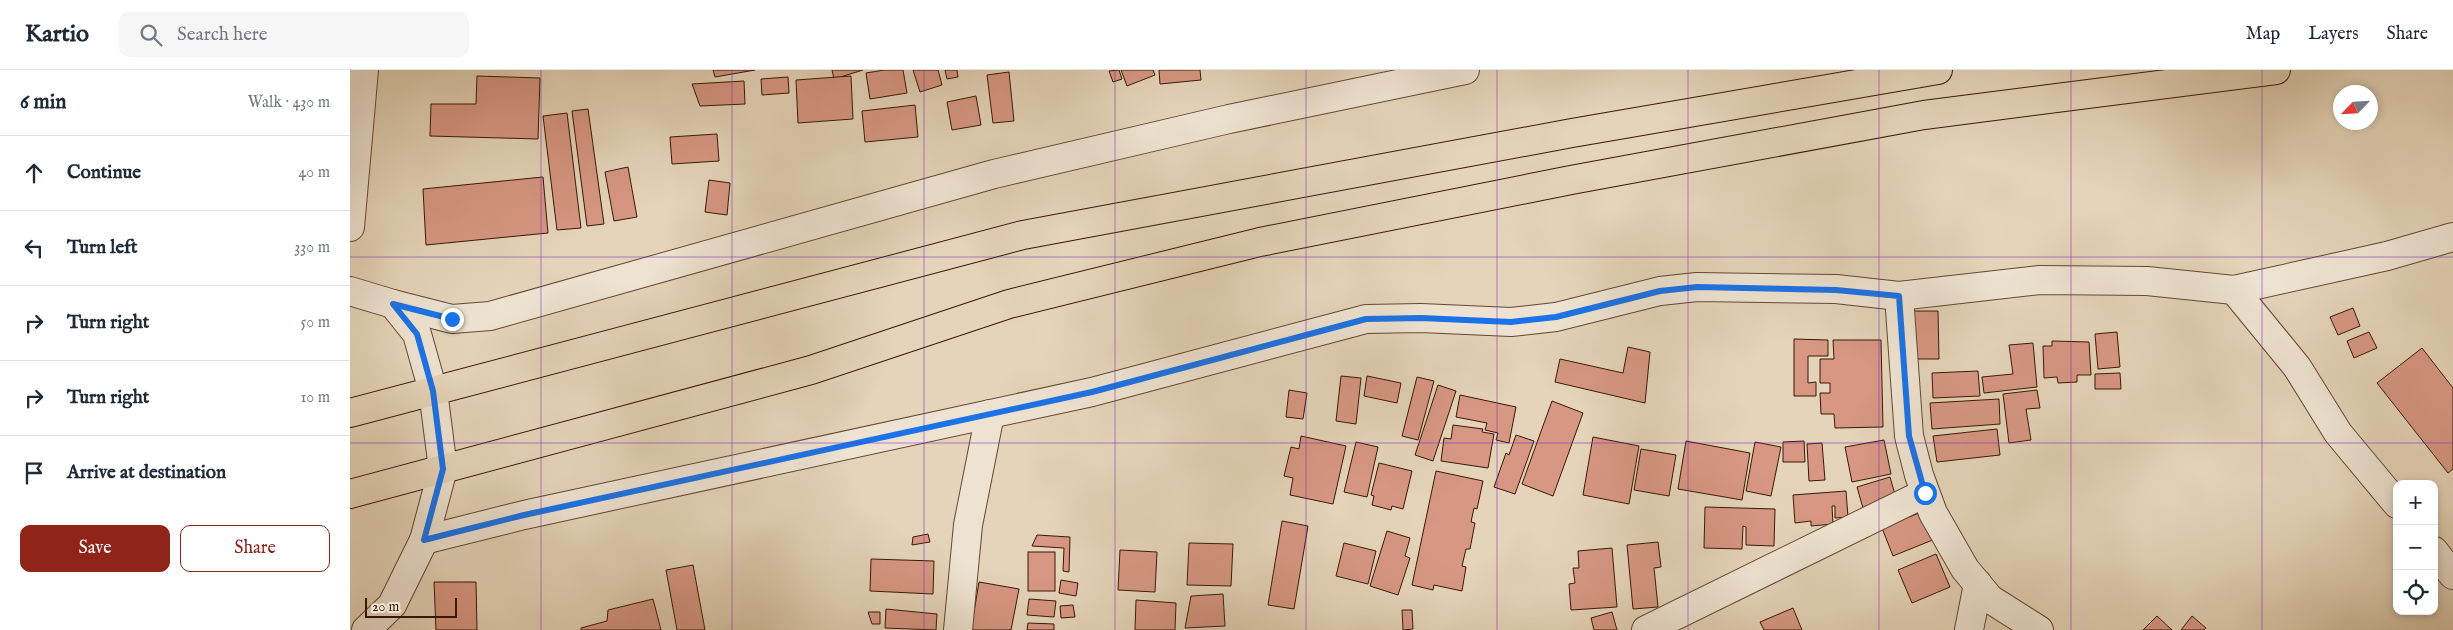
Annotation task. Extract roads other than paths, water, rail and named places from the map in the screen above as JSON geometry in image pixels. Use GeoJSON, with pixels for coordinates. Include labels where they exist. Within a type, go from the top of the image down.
{"type":"FeatureCollection","features":[{"type":"Feature","properties":{"kind":"highway"},"geometry":{"type":"LineString","coordinates":[[350,413],[1023,235],[1562,135],[1938,70]]}},
{"type":"Feature","properties":{"kind":"highway"},"geometry":{"type":"LineString","coordinates":[[350,494],[811,370],[1009,304],[1260,242],[1571,180],[1924,115],[2276,70]]}},
{"type":"Feature","properties":{"kind":"street"},"geometry":{"type":"LineString","coordinates":[[350,227],[364,70]]}},
{"type":"Feature","properties":{"kind":"street"},"geometry":{"type":"LineString","coordinates":[[350,291],[452,319],[490,316],[994,174],[1229,119],[1465,70]]}},
{"type":"Feature","properties":{"kind":"street"},"geometry":{"type":"LineString","coordinates":[[424,540],[524,515],[1092,392],[1366,319],[1421,318],[1511,322],[1556,317],[1660,291],[1697,287],[1836,290],[1899,296],[2040,280],[2147,282],[2234,290],[2387,256],[2453,237]]}},
{"type":"Feature","properties":{"kind":"street"},"geometry":{"type":"LineString","coordinates":[[2234,290],[2297,367],[2338,434],[2393,499]]}},
{"type":"Feature","properties":{"kind":"street"},"geometry":{"type":"LineString","coordinates":[[1899,296],[1909,436],[1925,493],[1933,512],[1960,561],[1990,599],[2039,630]]}},
{"type":"Feature","properties":{"kind":"street"},"geometry":{"type":"LineString","coordinates":[[366,630],[392,605],[424,540],[443,469],[433,391],[417,334],[393,304]]}},
{"type":"Feature","properties":{"kind":"street"},"geometry":{"type":"LineString","coordinates":[[958,630],[968,525],[990,414]]}},
{"type":"Feature","properties":{"kind":"street"},"geometry":{"type":"LineString","coordinates":[[1646,630],[1925,493]]}},
{"type":"Feature","properties":{"kind":"street"},"geometry":{"type":"LineString","coordinates":[[2438,556],[2453,575]]}},
{"type":"Feature","properties":{"kind":"street"},"geometry":{"type":"LineString","coordinates":[[1969,630],[1978,584]]}}]}
